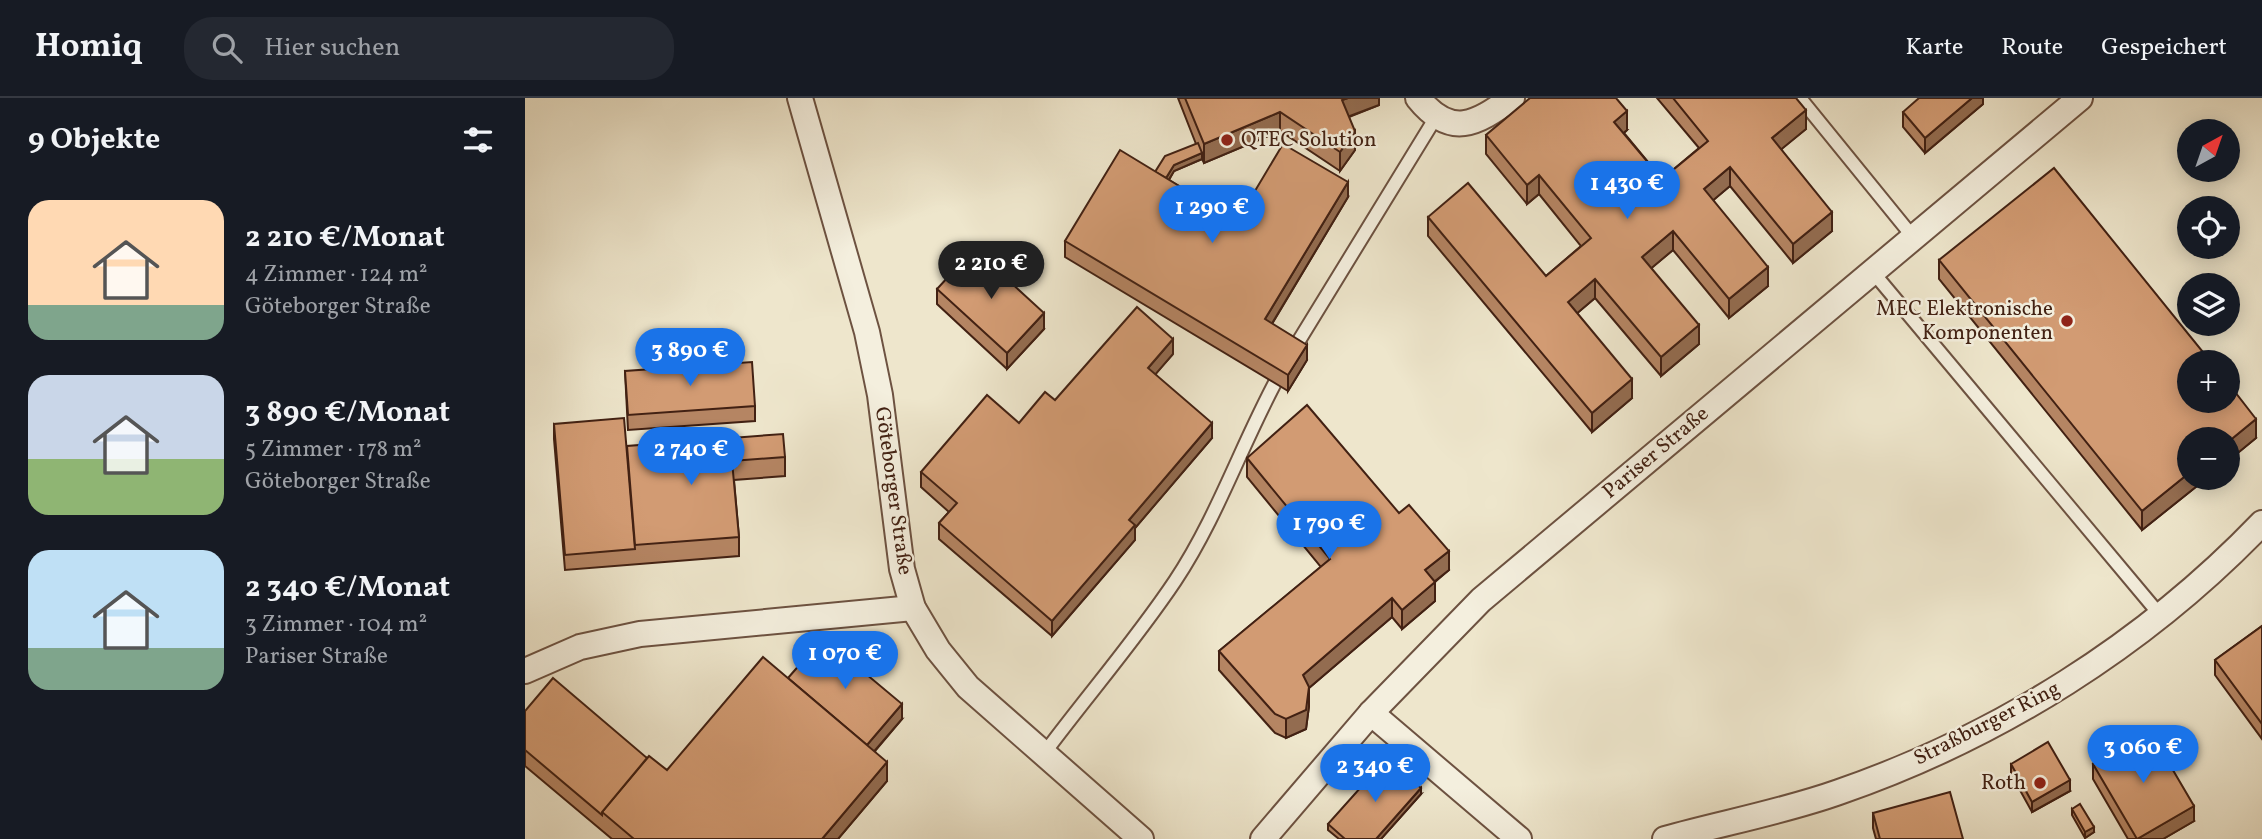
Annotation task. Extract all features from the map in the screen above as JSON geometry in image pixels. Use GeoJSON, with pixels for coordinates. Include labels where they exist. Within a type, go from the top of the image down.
{"type":"FeatureCollection","features":[{"type":"Feature","properties":{"kind":"street","name":"Göteborger Straße"},"geometry":{"type":"LineString","coordinates":[[800,98],[867,332],[880,396],[902,569],[913,608],[938,650],[968,687],[1141,839]]}},
{"type":"Feature","properties":{"kind":"street"},"geometry":{"type":"LineString","coordinates":[[1418,98],[1436,117],[1457,125],[1484,118],[1512,98]]}},
{"type":"Feature","properties":{"kind":"street","name":"Pariser Straße"},"geometry":{"type":"LineString","coordinates":[[1263,839],[1371,713],[1481,600],[2080,98]]}},
{"type":"Feature","properties":{"kind":"street","name":"Straßburger Ring"},"geometry":{"type":"LineString","coordinates":[[1665,839],[1838,792],[1944,750],[2061,686],[2160,615],[2221,565],[2262,523]]}},
{"type":"Feature","properties":{"kind":"street"},"geometry":{"type":"LineString","coordinates":[[525,671],[580,647],[640,634],[913,608]]}},
{"type":"Feature","properties":{"kind":"street"},"geometry":{"type":"LineString","coordinates":[[1371,713],[1519,839]]}},
{"type":"Feature","properties":{"kind":"lane"},"geometry":{"type":"LineString","coordinates":[[1800,98],[1913,237]]}},
{"type":"Feature","properties":{"kind":"lane"},"geometry":{"type":"LineString","coordinates":[[1042,754],[1175,582],[1202,535],[1267,397],[1319,305],[1436,117]]}},
{"type":"Feature","properties":{"kind":"lane"},"geometry":{"type":"LineString","coordinates":[[1872,271],[2160,615]]}},
{"type":"Feature","properties":{"kind":"building"},"geometry":{"type":"Polygon","coordinates":[[[1185,98],[1348,98],[1342,100],[1355,131],[1340,152],[1280,112],[1204,144],[1185,98]]]}},
{"type":"Feature","properties":{"kind":"building"},"geometry":{"type":"Polygon","coordinates":[[[1530,98],[1616,98],[1627,111],[1614,122],[1662,179],[1708,141],[1673,98],[1796,98],[1806,110],[1772,138],[1832,212],[1793,244],[1730,167],[1704,189],[1768,267],[1729,299],[1673,231],[1642,257],[1699,325],[1661,357],[1595,279],[1568,302],[1632,379],[1592,413],[1428,217],[1468,183],[1546,276],[1591,238],[1539,175],[1527,185],[1486,135],[1530,98]]]}},
{"type":"Feature","properties":{"kind":"building"},"geometry":{"type":"Polygon","coordinates":[[[1919,98],[1972,98],[1925,138],[1903,112],[1919,98]]]}},
{"type":"Feature","properties":{"kind":"building"},"geometry":{"type":"Polygon","coordinates":[[[1198,143],[1202,153],[1174,165],[1166,178],[1155,172],[1165,156],[1198,143]]]}},
{"type":"Feature","properties":{"kind":"building"},"geometry":{"type":"Polygon","coordinates":[[[1283,144],[1348,182],[1265,319],[1307,345],[1288,375],[1065,241],[1120,150],[1237,221],[1283,144]]]}},
{"type":"Feature","properties":{"kind":"building","name":"MEC Elektronische Komponenten"},"geometry":{"type":"Polygon","coordinates":[[[2054,168],[2177,320],[2177,336],[2190,336],[2201,350],[2177,350],[2177,413],[2240,413],[2240,398],[2256,419],[2240,432],[2240,427],[2177,427],[2177,483],[2142,511],[1939,260],[2054,168]]]}},
{"type":"Feature","properties":{"kind":"building"},"geometry":{"type":"Polygon","coordinates":[[[974,249],[1044,313],[1007,353],[937,289],[974,249]]]}},
{"type":"Feature","properties":{"kind":"building"},"geometry":{"type":"Polygon","coordinates":[[[1137,307],[1173,339],[1148,368],[1212,423],[1129,520],[1135,525],[1052,621],[939,523],[957,503],[921,472],[987,395],[1019,423],[1045,392],[1055,400],[1137,307]]]}},
{"type":"Feature","properties":{"kind":"building"},"geometry":{"type":"Polygon","coordinates":[[[752,362],[755,406],[628,415],[625,371],[752,362]]]}},
{"type":"Feature","properties":{"kind":"building"},"geometry":{"type":"Polygon","coordinates":[[[1307,405],[1399,513],[1409,505],[1449,551],[1425,570],[1435,582],[1402,610],[1392,598],[1303,675],[1309,687],[1306,710],[1286,719],[1275,714],[1219,651],[1330,559],[1247,458],[1307,405]]]}},
{"type":"Feature","properties":{"kind":"building"},"geometry":{"type":"Polygon","coordinates":[[[624,418],[635,549],[565,555],[554,424],[624,418]]]}},
{"type":"Feature","properties":{"kind":"building"},"geometry":{"type":"Polygon","coordinates":[[[783,434],[785,457],[732,461],[739,537],[635,545],[627,446],[783,434]]]}},
{"type":"Feature","properties":{"kind":"building"},"geometry":{"type":"Polygon","coordinates":[[[2262,626],[2262,724],[2215,660],[2262,626]]]}},
{"type":"Feature","properties":{"kind":"building"},"geometry":{"type":"Polygon","coordinates":[[[823,638],[902,704],[867,745],[788,678],[823,638]]]}},
{"type":"Feature","properties":{"kind":"building"},"geometry":{"type":"Polygon","coordinates":[[[763,657],[887,762],[822,839],[634,839],[602,812],[649,756],[667,770],[763,657]]]}},
{"type":"Feature","properties":{"kind":"building"},"geometry":{"type":"Polygon","coordinates":[[[553,678],[647,758],[602,815],[525,750],[525,711],[553,678]]]}},
{"type":"Feature","properties":{"kind":"building"},"geometry":{"type":"Polygon","coordinates":[[[2150,731],[2194,806],[2137,839],[2093,764],[2150,731]]]}},
{"type":"Feature","properties":{"kind":"building","name":"Roth"},"geometry":{"type":"Polygon","coordinates":[[[2048,742],[2070,780],[2032,802],[2011,764],[2048,742]]]}},
{"type":"Feature","properties":{"kind":"building"},"geometry":{"type":"Polygon","coordinates":[[[1387,758],[1421,788],[1376,839],[1345,839],[1328,824],[1387,758]]]}},
{"type":"Feature","properties":{"kind":"building"},"geometry":{"type":"Polygon","coordinates":[[[1950,792],[1963,839],[1880,839],[1873,813],[1950,792]]]}},
{"type":"Feature","properties":{"kind":"building"},"geometry":{"type":"Polygon","coordinates":[[[2080,804],[2094,827],[2085,832],[2072,809],[2080,804]]]}},
{"type":"Feature","properties":{"kind":"place","name":"QTEC Solution"},"geometry":{"type":"Point","coordinates":[1227,140]}},
{"type":"Feature","properties":{"kind":"place","name":"MEC Elektronische Komponenten"},"geometry":{"type":"Point","coordinates":[2067,321]}},
{"type":"Feature","properties":{"kind":"place","name":"Roth"},"geometry":{"type":"Point","coordinates":[2040,783]}}]}
